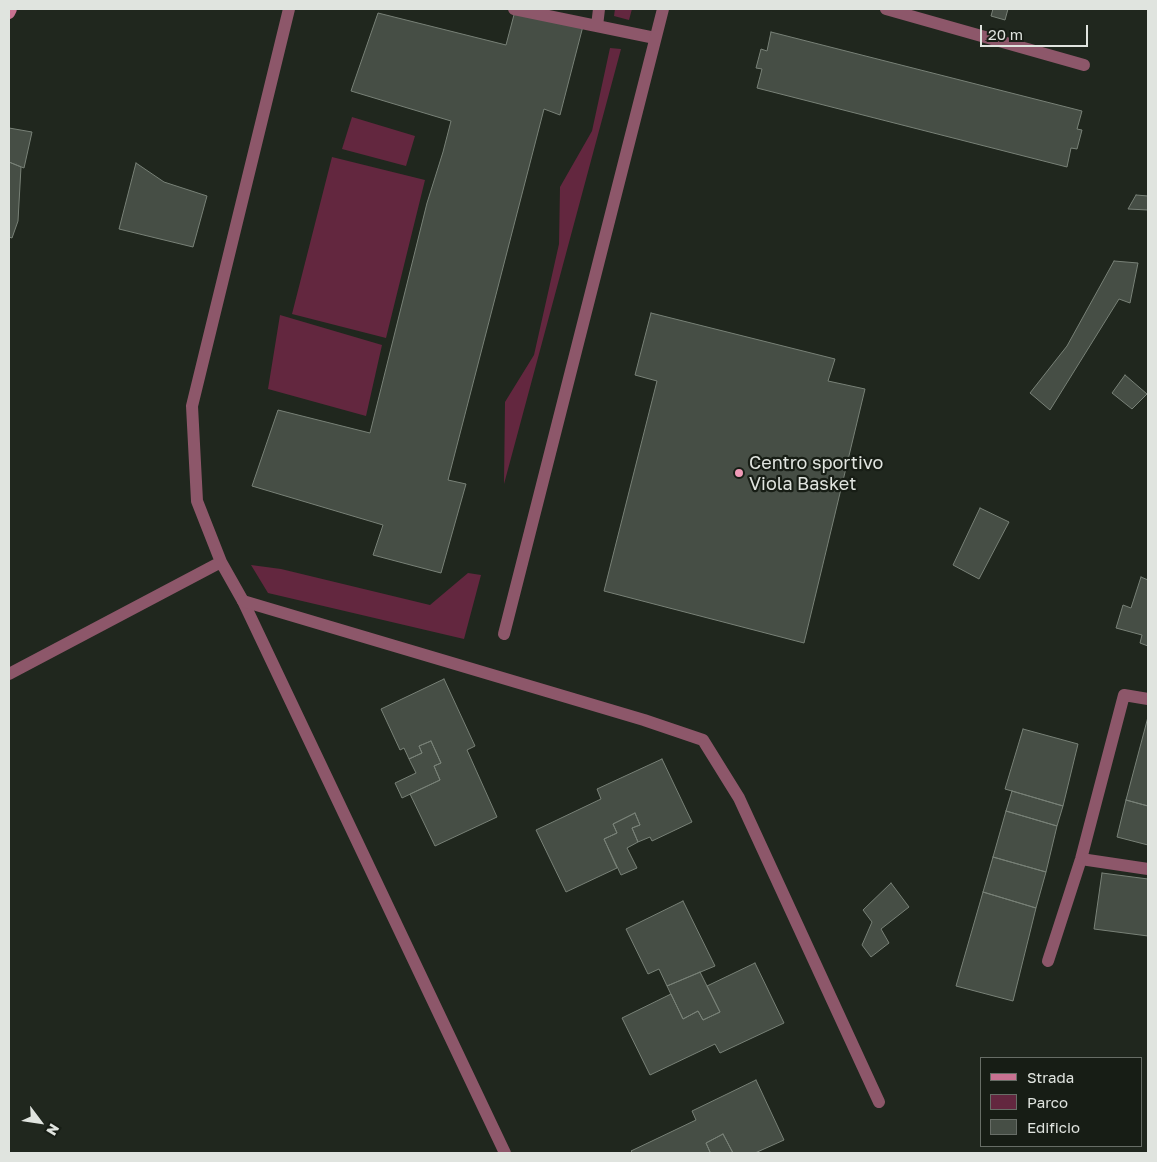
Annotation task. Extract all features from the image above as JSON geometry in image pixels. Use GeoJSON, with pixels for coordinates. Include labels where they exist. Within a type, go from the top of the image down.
{"type":"FeatureCollection","features":[{"type":"Feature","properties":{"kind":"main road"},"geometry":{"type":"LineString","coordinates":[[9,13],[11,9]]}},
{"type":"Feature","properties":{"kind":"street"},"geometry":{"type":"LineString","coordinates":[[288,9],[192,406],[197,501],[221,562],[243,601],[505,1153]]}},
{"type":"Feature","properties":{"kind":"street"},"geometry":{"type":"LineString","coordinates":[[514,9],[656,38]]}},
{"type":"Feature","properties":{"kind":"street"},"geometry":{"type":"LineString","coordinates":[[598,26],[599,9]]}},
{"type":"Feature","properties":{"kind":"street"},"geometry":{"type":"LineString","coordinates":[[504,634],[662,9]]}},
{"type":"Feature","properties":{"kind":"street"},"geometry":{"type":"LineString","coordinates":[[886,9],[1084,65]]}},
{"type":"Feature","properties":{"kind":"street"},"geometry":{"type":"LineString","coordinates":[[9,674],[221,562]]}},
{"type":"Feature","properties":{"kind":"street"},"geometry":{"type":"LineString","coordinates":[[243,601],[644,720],[703,740],[739,798],[879,1102]]}},
{"type":"Feature","properties":{"kind":"street"},"geometry":{"type":"LineString","coordinates":[[1048,961],[1081,859],[1124,695],[1148,698]]}},
{"type":"Feature","properties":{"kind":"street"},"geometry":{"type":"LineString","coordinates":[[1081,859],[1148,869]]}},
{"type":"Feature","properties":{"kind":"green space"},"geometry":{"type":"Polygon","coordinates":[[[615,9],[632,9],[629,20],[614,16],[615,9]]]}},
{"type":"Feature","properties":{"kind":"green space"},"geometry":{"type":"Polygon","coordinates":[[[610,48],[621,49],[504,484],[505,402],[534,355],[559,244],[560,187],[592,131],[610,48]]]}},
{"type":"Feature","properties":{"kind":"green space"},"geometry":{"type":"Polygon","coordinates":[[[352,117],[415,136],[406,166],[342,149],[352,117]]]}},
{"type":"Feature","properties":{"kind":"green space"},"geometry":{"type":"Polygon","coordinates":[[[332,157],[425,180],[386,338],[292,314],[332,157]]]}},
{"type":"Feature","properties":{"kind":"green space"},"geometry":{"type":"Polygon","coordinates":[[[280,315],[382,345],[366,416],[268,389],[280,315]]]}},
{"type":"Feature","properties":{"kind":"green space"},"geometry":{"type":"Polygon","coordinates":[[[251,565],[281,569],[430,605],[468,573],[481,575],[464,639],[268,593],[251,565]]]}},
{"type":"Feature","properties":{"kind":"building"},"geometry":{"type":"Polygon","coordinates":[[[993,9],[1008,9],[1005,20],[991,16],[993,9]]]}},
{"type":"Feature","properties":{"kind":"building"},"geometry":{"type":"Polygon","coordinates":[[[515,11],[583,26],[560,115],[544,109],[448,480],[466,484],[441,573],[373,555],[383,525],[252,486],[278,410],[370,433],[427,203],[451,121],[351,91],[378,13],[506,45],[515,11]]]}},
{"type":"Feature","properties":{"kind":"building"},"geometry":{"type":"Polygon","coordinates":[[[771,32],[1082,111],[1077,129],[1082,130],[1077,149],[1071,148],[1067,167],[757,88],[762,69],[756,68],[761,49],[767,51],[771,32]]]}},
{"type":"Feature","properties":{"kind":"building"},"geometry":{"type":"Polygon","coordinates":[[[9,128],[32,132],[24,168],[9,162],[9,128]]]}},
{"type":"Feature","properties":{"kind":"building"},"geometry":{"type":"Polygon","coordinates":[[[9,162],[21,167],[18,221],[12,238],[9,237],[9,162]]]}},
{"type":"Feature","properties":{"kind":"building"},"geometry":{"type":"Polygon","coordinates":[[[136,163],[164,182],[207,196],[193,247],[119,229],[136,163]]]}},
{"type":"Feature","properties":{"kind":"building"},"geometry":{"type":"Polygon","coordinates":[[[1136,195],[1148,196],[1148,210],[1128,209],[1136,195]]]}},
{"type":"Feature","properties":{"kind":"building"},"geometry":{"type":"Polygon","coordinates":[[[1114,261],[1138,263],[1130,303],[1119,299],[1050,410],[1030,393],[1067,346],[1114,261]]]}},
{"type":"Feature","properties":{"kind":"building","name":"Centro sportivo Viola Basket"},"geometry":{"type":"Polygon","coordinates":[[[651,313],[835,359],[828,381],[865,389],[804,643],[604,591],[657,381],[635,375],[651,313]]]}},
{"type":"Feature","properties":{"kind":"building"},"geometry":{"type":"Polygon","coordinates":[[[1125,375],[1147,394],[1132,409],[1112,393],[1125,375]]]}},
{"type":"Feature","properties":{"kind":"building"},"geometry":{"type":"Polygon","coordinates":[[[980,508],[1009,522],[979,579],[953,565],[980,508]]]}},
{"type":"Feature","properties":{"kind":"building"},"geometry":{"type":"Polygon","coordinates":[[[1141,577],[1148,580],[1148,646],[1140,643],[1142,635],[1116,628],[1123,605],[1131,608],[1141,577]]]}},
{"type":"Feature","properties":{"kind":"building"},"geometry":{"type":"Polygon","coordinates":[[[444,679],[475,746],[467,750],[497,817],[435,846],[410,794],[440,780],[434,766],[441,763],[431,741],[419,746],[422,753],[409,759],[404,748],[400,750],[381,709],[444,679]]]}},
{"type":"Feature","properties":{"kind":"building"},"geometry":{"type":"Polygon","coordinates":[[[1148,717],[1148,806],[1126,800],[1148,717]]]}},
{"type":"Feature","properties":{"kind":"building"},"geometry":{"type":"Polygon","coordinates":[[[1023,729],[1078,744],[1063,806],[1005,789],[1023,729]]]}},
{"type":"Feature","properties":{"kind":"building"},"geometry":{"type":"Polygon","coordinates":[[[431,741],[441,763],[434,766],[440,780],[402,798],[395,783],[416,773],[409,759],[422,753],[419,746],[431,741]]]}},
{"type":"Feature","properties":{"kind":"building"},"geometry":{"type":"Polygon","coordinates":[[[662,759],[692,822],[652,841],[650,837],[638,842],[632,828],[640,825],[635,813],[613,824],[617,833],[604,839],[617,868],[566,892],[536,830],[601,799],[597,789],[662,759]]]}},
{"type":"Feature","properties":{"kind":"building"},"geometry":{"type":"Polygon","coordinates":[[[1012,791],[1063,806],[1057,826],[1006,811],[1012,791]]]}},
{"type":"Feature","properties":{"kind":"building"},"geometry":{"type":"Polygon","coordinates":[[[1126,800],[1148,806],[1148,845],[1117,837],[1126,800]]]}},
{"type":"Feature","properties":{"kind":"building"},"geometry":{"type":"Polygon","coordinates":[[[1006,811],[1057,826],[1046,872],[993,857],[1006,811]]]}},
{"type":"Feature","properties":{"kind":"building"},"geometry":{"type":"Polygon","coordinates":[[[635,813],[640,825],[632,828],[638,842],[627,848],[637,868],[621,875],[604,839],[617,833],[613,824],[635,813]]]}},
{"type":"Feature","properties":{"kind":"building"},"geometry":{"type":"Polygon","coordinates":[[[993,857],[1046,872],[1036,908],[983,892],[993,857]]]}},
{"type":"Feature","properties":{"kind":"building"},"geometry":{"type":"Polygon","coordinates":[[[1102,873],[1148,879],[1148,936],[1094,929],[1102,873]]]}},
{"type":"Feature","properties":{"kind":"building"},"geometry":{"type":"Polygon","coordinates":[[[891,883],[909,907],[881,929],[889,943],[871,957],[862,945],[872,922],[863,910],[891,883]]]}},
{"type":"Feature","properties":{"kind":"building"},"geometry":{"type":"Polygon","coordinates":[[[983,892],[1036,908],[1013,1001],[956,986],[983,892]]]}},
{"type":"Feature","properties":{"kind":"building"},"geometry":{"type":"Polygon","coordinates":[[[683,901],[715,966],[667,986],[659,969],[648,974],[626,929],[683,901]]]}},
{"type":"Feature","properties":{"kind":"building"},"geometry":{"type":"Polygon","coordinates":[[[755,963],[784,1023],[720,1053],[715,1044],[650,1075],[622,1018],[671,994],[683,1019],[698,1011],[703,1020],[720,1012],[707,986],[755,963]]]}},
{"type":"Feature","properties":{"kind":"building"},"geometry":{"type":"Polygon","coordinates":[[[700,972],[720,1012],[703,1020],[698,1011],[683,1019],[667,986],[700,972]]]}},
{"type":"Feature","properties":{"kind":"building"},"geometry":{"type":"Polygon","coordinates":[[[756,1080],[784,1140],[755,1153],[733,1153],[723,1134],[706,1143],[710,1152],[708,1153],[633,1153],[631,1151],[696,1120],[692,1111],[756,1080]]]}},
{"type":"Feature","properties":{"kind":"building"},"geometry":{"type":"Polygon","coordinates":[[[723,1134],[733,1153],[708,1153],[710,1152],[706,1143],[723,1134]]]}},
{"type":"Feature","properties":{"kind":"place","name":"Centro sportivo Viola Basket"},"geometry":{"type":"Point","coordinates":[739,473]}}]}
